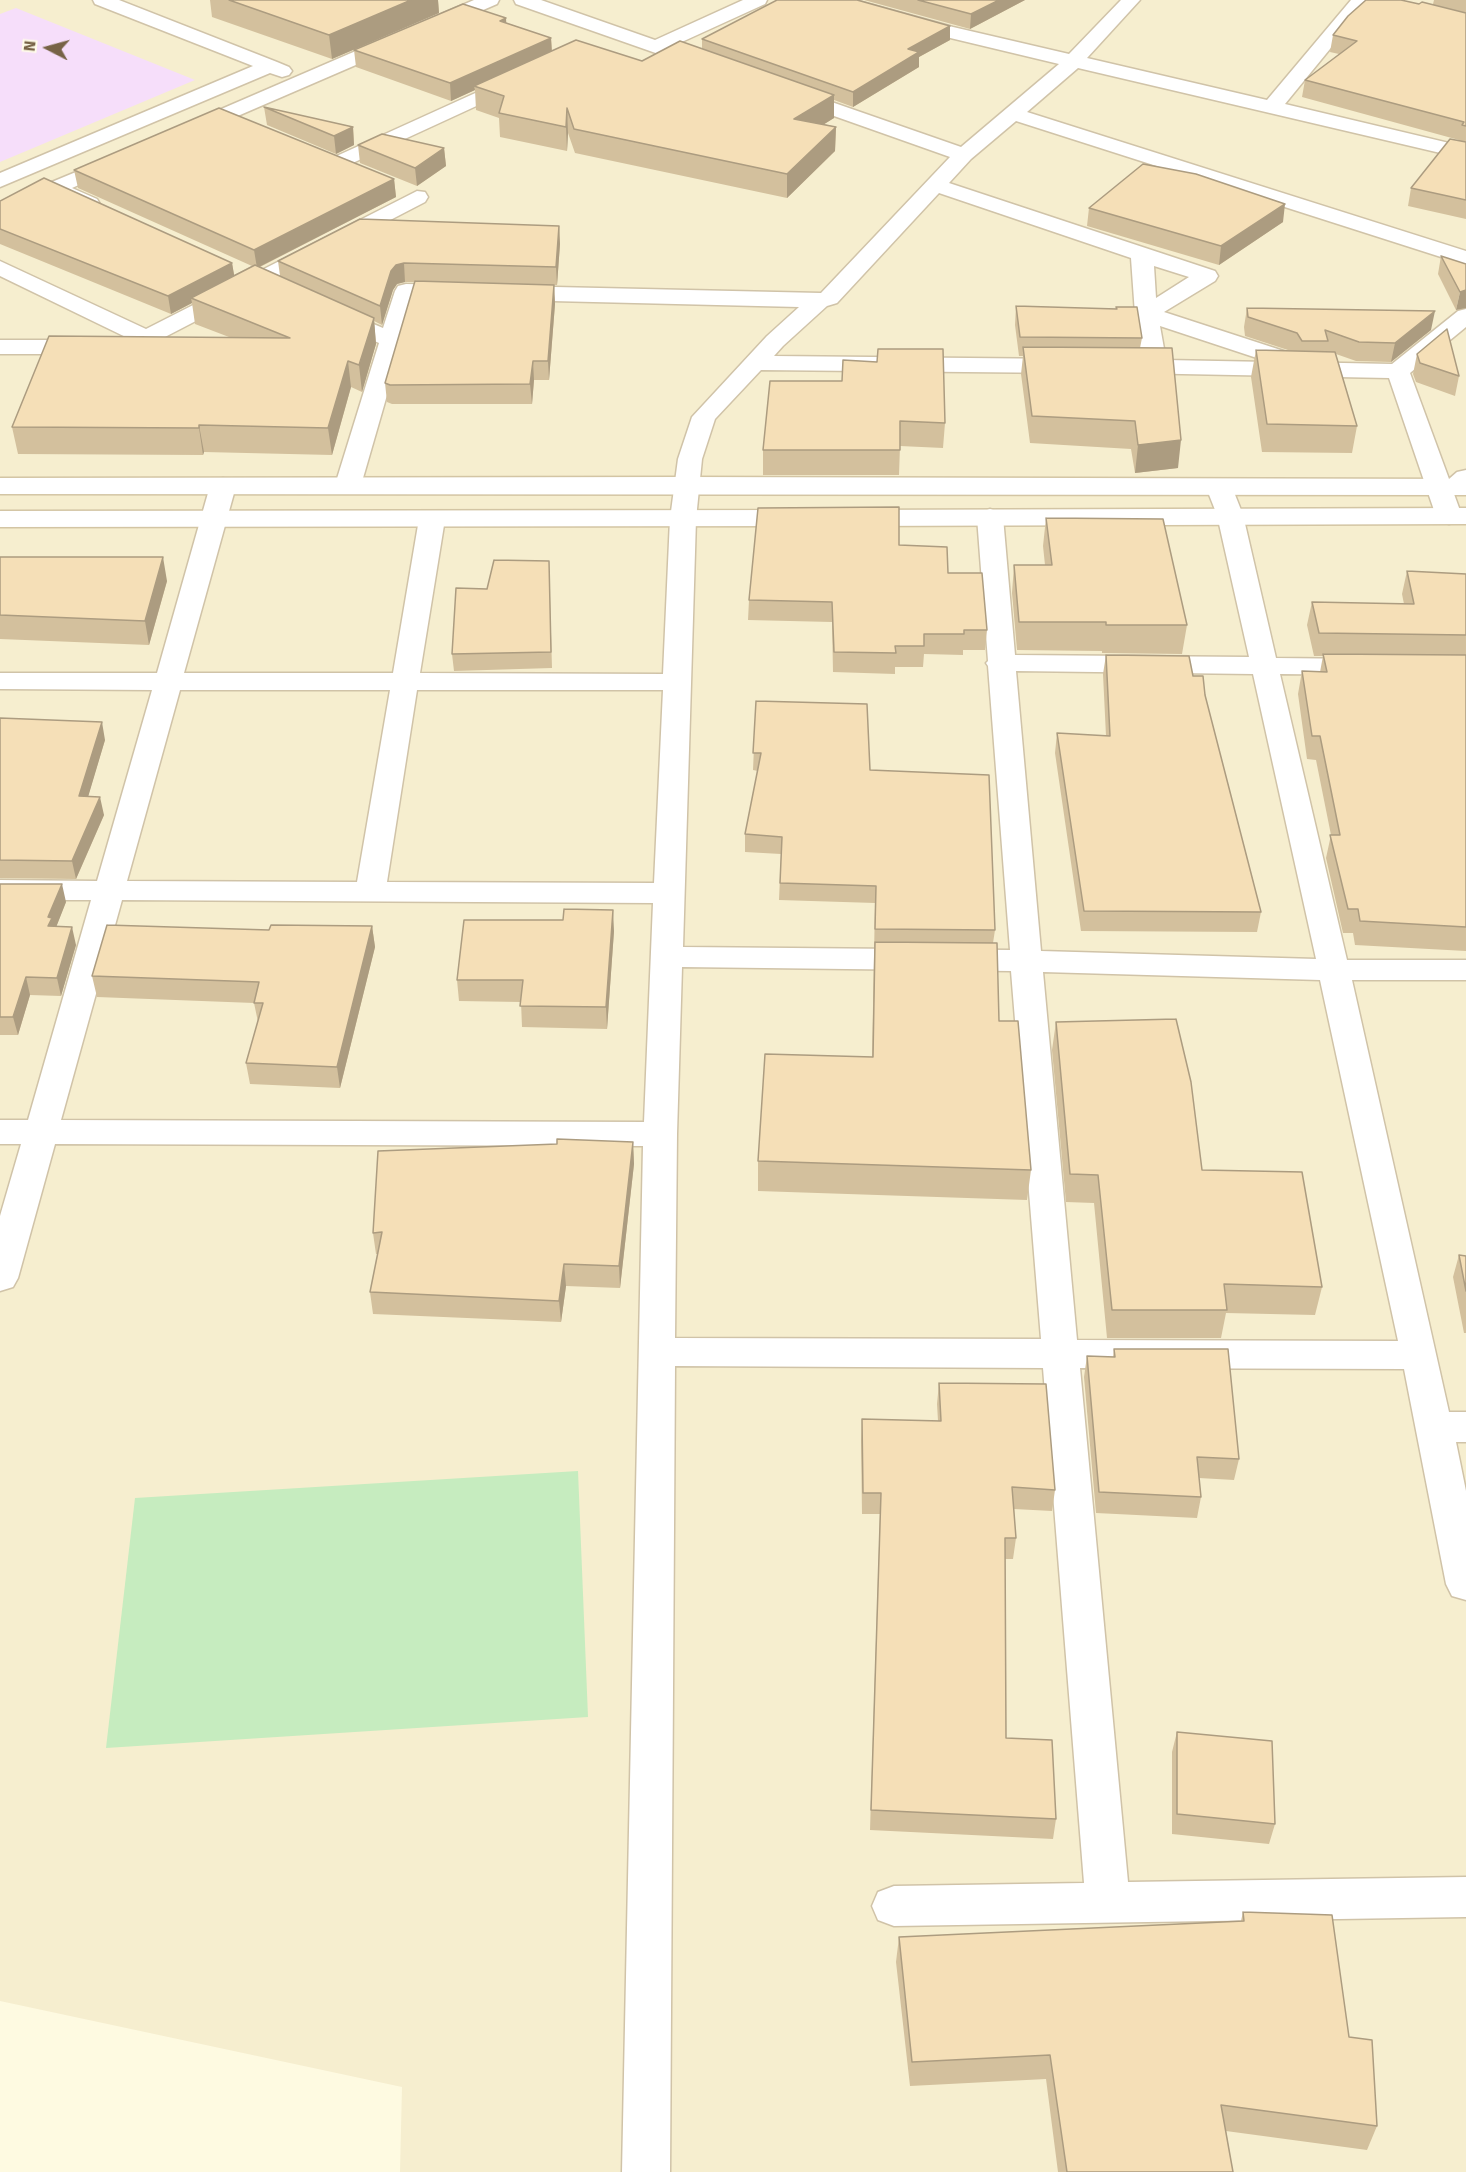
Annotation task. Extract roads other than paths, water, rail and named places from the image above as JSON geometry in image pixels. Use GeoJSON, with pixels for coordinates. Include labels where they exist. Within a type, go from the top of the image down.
{"type":"FeatureCollection","features":[{"type":"Feature","properties":{"kind":"street"},"geometry":{"type":"LineString","coordinates":[[102,0],[305,80]]}},
{"type":"Feature","properties":{"kind":"street"},"geometry":{"type":"LineString","coordinates":[[169,139],[490,0]]}},
{"type":"Feature","properties":{"kind":"street"},"geometry":{"type":"LineString","coordinates":[[523,0],[722,70]]}},
{"type":"Feature","properties":{"kind":"street"},"geometry":{"type":"LineString","coordinates":[[656,47],[758,0]]}},
{"type":"Feature","properties":{"kind":"street"},"geometry":{"type":"LineString","coordinates":[[834,0],[949,32],[1466,153]]}},
{"type":"Feature","properties":{"kind":"street"},"geometry":{"type":"LineString","coordinates":[[348,485],[406,291],[819,301],[829,298],[964,155],[1073,62],[1131,0]]}},
{"type":"Feature","properties":{"kind":"street"},"geometry":{"type":"LineString","coordinates":[[1271,108],[1361,0]]}},
{"type":"Feature","properties":{"kind":"street"},"geometry":{"type":"LineString","coordinates":[[597,44],[619,34]]}},
{"type":"Feature","properties":{"kind":"street"},"geometry":{"type":"LineString","coordinates":[[0,181],[270,66]]}},
{"type":"Feature","properties":{"kind":"street"},"geometry":{"type":"LineString","coordinates":[[337,163],[532,74]]}},
{"type":"Feature","properties":{"kind":"street"},"geometry":{"type":"LineString","coordinates":[[777,89],[964,155]]}},
{"type":"Feature","properties":{"kind":"street"},"geometry":{"type":"LineString","coordinates":[[1013,114],[1466,258]]}},
{"type":"Feature","properties":{"kind":"street"},"geometry":{"type":"LineString","coordinates":[[221,116],[242,124]]}},
{"type":"Feature","properties":{"kind":"street"},"geometry":{"type":"LineString","coordinates":[[107,213],[54,188],[138,152]]}},
{"type":"Feature","properties":{"kind":"street"},"geometry":{"type":"LineString","coordinates":[[316,155],[357,172]]}},
{"type":"Feature","properties":{"kind":"street"},"geometry":{"type":"LineString","coordinates":[[935,185],[1207,276],[1146,314]]}},
{"type":"Feature","properties":{"kind":"street"},"geometry":{"type":"LineString","coordinates":[[146,338],[417,196]]}},
{"type":"Feature","properties":{"kind":"street"},"geometry":{"type":"LineString","coordinates":[[1142,254],[1146,314],[1155,366]]}},
{"type":"Feature","properties":{"kind":"street"},"geometry":{"type":"LineString","coordinates":[[0,268],[167,348],[0,347]]}},
{"type":"Feature","properties":{"kind":"street"},"geometry":{"type":"LineString","coordinates":[[236,271],[278,290]]}},
{"type":"Feature","properties":{"kind":"street"},"geometry":{"type":"LineString","coordinates":[[646,2172],[660,1134],[686,485],[690,459],[704,417],[754,363],[819,301]]}},
{"type":"Feature","properties":{"kind":"street"},"geometry":{"type":"LineString","coordinates":[[319,308],[391,340]]}},
{"type":"Feature","properties":{"kind":"street"},"geometry":{"type":"LineString","coordinates":[[1146,314],[1317,370]]}},
{"type":"Feature","properties":{"kind":"street"},"geometry":{"type":"LineString","coordinates":[[1108,366],[1398,372],[1466,316]]}},
{"type":"Feature","properties":{"kind":"street"},"geometry":{"type":"LineString","coordinates":[[754,363],[1084,366]]}},
{"type":"Feature","properties":{"kind":"street"},"geometry":{"type":"LineString","coordinates":[[0,486],[686,485],[1224,501],[1458,516],[1456,484],[1398,372]]}},
{"type":"Feature","properties":{"kind":"street"},"geometry":{"type":"LineString","coordinates":[[0,519],[990,517],[1456,484]]}},
{"type":"Feature","properties":{"kind":"street"},"geometry":{"type":"LineString","coordinates":[[0,1278],[223,486]]}},
{"type":"Feature","properties":{"kind":"street"},"geometry":{"type":"LineString","coordinates":[[1224,501],[1265,667],[1419,1355],[1449,1427],[1466,1584]]}},
{"type":"Feature","properties":{"kind":"street"},"geometry":{"type":"LineString","coordinates":[[990,517],[1000,663],[1108,1903]]}},
{"type":"Feature","properties":{"kind":"street"},"geometry":{"type":"LineString","coordinates":[[370,892],[432,519]]}},
{"type":"Feature","properties":{"kind":"street"},"geometry":{"type":"LineString","coordinates":[[1000,663],[1395,668]]}},
{"type":"Feature","properties":{"kind":"street"},"geometry":{"type":"LineString","coordinates":[[0,681],[677,682]]}},
{"type":"Feature","properties":{"kind":"street"},"geometry":{"type":"LineString","coordinates":[[0,890],[669,893]]}},
{"type":"Feature","properties":{"kind":"street"},"geometry":{"type":"LineString","coordinates":[[667,957],[1026,962],[1334,970],[1466,970]]}},
{"type":"Feature","properties":{"kind":"street"},"geometry":{"type":"LineString","coordinates":[[0,1132],[660,1134]]}},
{"type":"Feature","properties":{"kind":"street"},"geometry":{"type":"LineString","coordinates":[[656,1352],[1419,1355]]}},
{"type":"Feature","properties":{"kind":"street"},"geometry":{"type":"LineString","coordinates":[[894,1906],[1466,1897]]}}]}
